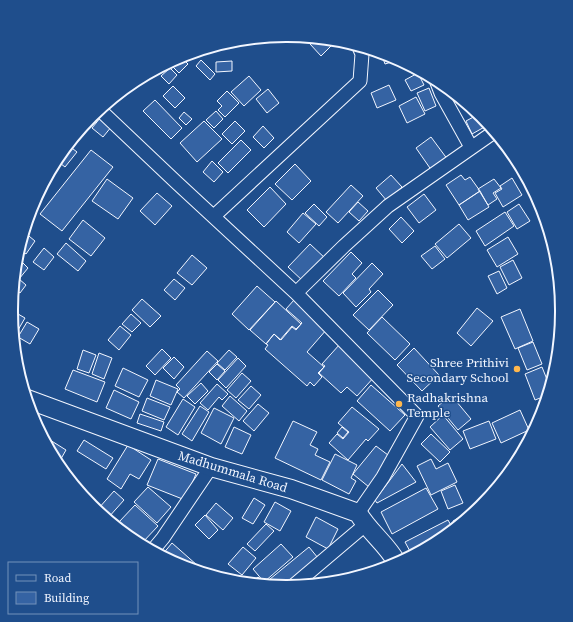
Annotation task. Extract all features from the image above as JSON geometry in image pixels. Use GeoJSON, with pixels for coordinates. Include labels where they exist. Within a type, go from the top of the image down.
{"type":"FeatureCollection","features":[{"type":"Feature","properties":{"kind":"street"},"geometry":{"type":"LineString","coordinates":[[214,216],[360,81],[362,54]]}},
{"type":"Feature","properties":{"kind":"street"},"geometry":{"type":"LineString","coordinates":[[440,91],[471,147]]}},
{"type":"Feature","properties":{"kind":"street"},"geometry":{"type":"LineString","coordinates":[[104,114],[296,292],[417,416],[383,477],[362,519],[301,579]]}},
{"type":"Feature","properties":{"kind":"street"},"geometry":{"type":"LineString","coordinates":[[296,292],[388,206],[489,135]]}},
{"type":"Feature","properties":{"kind":"street","name":"Madhummala Road"},"geometry":{"type":"LineString","coordinates":[[34,401],[211,467],[291,489],[362,519],[394,557]]}},
{"type":"Feature","properties":{"kind":"street"},"geometry":{"type":"LineString","coordinates":[[156,546],[211,467]]}},
{"type":"Feature","properties":{"kind":"building"},"geometry":{"type":"Polygon","coordinates":[[[310,44],[322,45],[330,46],[321,56],[310,44]]]}},
{"type":"Feature","properties":{"kind":"building"},"geometry":{"type":"Polygon","coordinates":[[[201,60],[215,74],[210,80],[196,66],[201,60]]]}},
{"type":"Feature","properties":{"kind":"building"},"geometry":{"type":"Polygon","coordinates":[[[232,61],[232,71],[216,72],[216,62],[232,61]]]}},
{"type":"Feature","properties":{"kind":"building"},"geometry":{"type":"Polygon","coordinates":[[[186,62],[188,64],[179,73],[174,68],[186,62]]]}},
{"type":"Feature","properties":{"kind":"building"},"geometry":{"type":"Polygon","coordinates":[[[171,69],[177,75],[169,84],[161,76],[171,69]]]}},
{"type":"Feature","properties":{"kind":"building"},"geometry":{"type":"Polygon","coordinates":[[[415,75],[420,78],[424,85],[411,91],[405,80],[415,75]]]}},
{"type":"Feature","properties":{"kind":"building"},"geometry":{"type":"Polygon","coordinates":[[[249,76],[261,90],[244,106],[231,92],[249,76]]]}},
{"type":"Feature","properties":{"kind":"building"},"geometry":{"type":"Polygon","coordinates":[[[389,85],[396,100],[377,108],[371,93],[389,85]]]}},
{"type":"Feature","properties":{"kind":"building"},"geometry":{"type":"Polygon","coordinates":[[[173,86],[185,98],[175,108],[163,96],[173,86]]]}},
{"type":"Feature","properties":{"kind":"building"},"geometry":{"type":"Polygon","coordinates":[[[429,88],[436,106],[425,111],[417,93],[429,88]]]}},
{"type":"Feature","properties":{"kind":"building"},"geometry":{"type":"Polygon","coordinates":[[[268,89],[279,103],[267,113],[256,99],[268,89]]]}},
{"type":"Feature","properties":{"kind":"building"},"geometry":{"type":"Polygon","coordinates":[[[227,91],[239,103],[225,117],[218,110],[222,106],[217,101],[227,91]]]}},
{"type":"Feature","properties":{"kind":"building"},"geometry":{"type":"Polygon","coordinates":[[[416,97],[425,114],[407,123],[399,106],[416,97]]]}},
{"type":"Feature","properties":{"kind":"building"},"geometry":{"type":"Polygon","coordinates":[[[155,100],[182,128],[171,139],[143,111],[155,100]]]}},
{"type":"Feature","properties":{"kind":"building"},"geometry":{"type":"Polygon","coordinates":[[[216,111],[223,119],[214,128],[206,120],[216,111]]]}},
{"type":"Feature","properties":{"kind":"building"},"geometry":{"type":"Polygon","coordinates":[[[184,112],[192,119],[186,125],[179,118],[184,112]]]}},
{"type":"Feature","properties":{"kind":"building"},"geometry":{"type":"Polygon","coordinates":[[[101,117],[112,126],[103,137],[92,128],[101,117]]]}},
{"type":"Feature","properties":{"kind":"building"},"geometry":{"type":"Polygon","coordinates":[[[472,118],[483,128],[472,134],[466,121],[472,118]]]}},
{"type":"Feature","properties":{"kind":"building"},"geometry":{"type":"Polygon","coordinates":[[[204,121],[222,139],[197,162],[180,143],[204,121]]]}},
{"type":"Feature","properties":{"kind":"building"},"geometry":{"type":"Polygon","coordinates":[[[235,121],[245,131],[232,144],[222,134],[235,121]]]}},
{"type":"Feature","properties":{"kind":"building"},"geometry":{"type":"Polygon","coordinates":[[[263,126],[274,138],[264,148],[253,137],[263,126]]]}},
{"type":"Feature","properties":{"kind":"building"},"geometry":{"type":"Polygon","coordinates":[[[431,137],[448,160],[432,171],[416,148],[431,137]]]}},
{"type":"Feature","properties":{"kind":"building"},"geometry":{"type":"Polygon","coordinates":[[[241,140],[251,150],[228,173],[218,163],[241,140]]]}},
{"type":"Feature","properties":{"kind":"building"},"geometry":{"type":"Polygon","coordinates":[[[73,149],[77,152],[65,167],[62,164],[73,149]]]}},
{"type":"Feature","properties":{"kind":"building"},"geometry":{"type":"Polygon","coordinates":[[[91,150],[113,167],[62,231],[40,214],[91,150]]]}},
{"type":"Feature","properties":{"kind":"building"},"geometry":{"type":"Polygon","coordinates":[[[212,161],[223,172],[214,182],[203,172],[212,161]]]}},
{"type":"Feature","properties":{"kind":"building"},"geometry":{"type":"Polygon","coordinates":[[[295,164],[311,181],[292,200],[275,184],[295,164]]]}},
{"type":"Feature","properties":{"kind":"building"},"geometry":{"type":"Polygon","coordinates":[[[391,175],[402,187],[387,201],[376,188],[391,175]]]}},
{"type":"Feature","properties":{"kind":"building"},"geometry":{"type":"Polygon","coordinates":[[[461,175],[465,180],[470,177],[480,191],[459,205],[446,185],[461,175]]]}},
{"type":"Feature","properties":{"kind":"building"},"geometry":{"type":"Polygon","coordinates":[[[512,178],[522,195],[503,207],[495,193],[502,189],[500,186],[512,178]]]}},
{"type":"Feature","properties":{"kind":"building"},"geometry":{"type":"Polygon","coordinates":[[[107,179],[133,198],[118,219],[92,201],[107,179]]]}},
{"type":"Feature","properties":{"kind":"building"},"geometry":{"type":"Polygon","coordinates":[[[494,179],[501,188],[493,193],[497,199],[488,205],[478,189],[494,179]]]}},
{"type":"Feature","properties":{"kind":"building"},"geometry":{"type":"Polygon","coordinates":[[[351,185],[363,196],[338,223],[326,212],[351,185]]]}},
{"type":"Feature","properties":{"kind":"building"},"geometry":{"type":"Polygon","coordinates":[[[270,187],[286,204],[264,227],[247,210],[270,187]]]}},
{"type":"Feature","properties":{"kind":"building"},"geometry":{"type":"Polygon","coordinates":[[[480,191],[489,207],[468,220],[459,205],[480,191]]]}},
{"type":"Feature","properties":{"kind":"building"},"geometry":{"type":"Polygon","coordinates":[[[157,193],[172,206],[155,225],[140,211],[157,193]]]}},
{"type":"Feature","properties":{"kind":"building"},"geometry":{"type":"Polygon","coordinates":[[[424,194],[436,210],[419,223],[407,207],[424,194]]]}},
{"type":"Feature","properties":{"kind":"building"},"geometry":{"type":"Polygon","coordinates":[[[358,202],[368,211],[359,221],[349,212],[358,202]]]}},
{"type":"Feature","properties":{"kind":"building"},"geometry":{"type":"Polygon","coordinates":[[[314,204],[327,217],[319,226],[305,213],[314,204]]]}},
{"type":"Feature","properties":{"kind":"building"},"geometry":{"type":"Polygon","coordinates":[[[519,204],[530,221],[517,229],[507,212],[519,204]]]}},
{"type":"Feature","properties":{"kind":"building"},"geometry":{"type":"Polygon","coordinates":[[[505,212],[514,226],[485,246],[476,231],[505,212]]]}},
{"type":"Feature","properties":{"kind":"building"},"geometry":{"type":"Polygon","coordinates":[[[303,213],[316,224],[299,243],[287,232],[303,213]]]}},
{"type":"Feature","properties":{"kind":"building"},"geometry":{"type":"Polygon","coordinates":[[[401,217],[414,231],[402,243],[389,229],[401,217]]]}},
{"type":"Feature","properties":{"kind":"building"},"geometry":{"type":"Polygon","coordinates":[[[83,220],[105,238],[91,256],[69,239],[83,220]]]}},
{"type":"Feature","properties":{"kind":"building"},"geometry":{"type":"Polygon","coordinates":[[[459,224],[471,238],[447,258],[435,244],[459,224]]]}},
{"type":"Feature","properties":{"kind":"building"},"geometry":{"type":"Polygon","coordinates":[[[29,236],[35,241],[26,254],[24,253],[29,236]]]}},
{"type":"Feature","properties":{"kind":"building"},"geometry":{"type":"Polygon","coordinates":[[[508,237],[518,254],[497,267],[487,250],[508,237]]]}},
{"type":"Feature","properties":{"kind":"building"},"geometry":{"type":"Polygon","coordinates":[[[66,243],[86,261],[78,271],[57,254],[66,243]]]}},
{"type":"Feature","properties":{"kind":"building"},"geometry":{"type":"Polygon","coordinates":[[[310,244],[326,259],[304,282],[288,267],[310,244]]]}},
{"type":"Feature","properties":{"kind":"building"},"geometry":{"type":"Polygon","coordinates":[[[435,246],[445,259],[432,269],[421,256],[435,246]]]}},
{"type":"Feature","properties":{"kind":"building"},"geometry":{"type":"Polygon","coordinates":[[[44,248],[54,257],[44,270],[33,262],[44,248]]]}},
{"type":"Feature","properties":{"kind":"building"},"geometry":{"type":"Polygon","coordinates":[[[351,252],[362,263],[352,274],[356,278],[339,296],[323,281],[351,252]]]}},
{"type":"Feature","properties":{"kind":"building"},"geometry":{"type":"Polygon","coordinates":[[[192,255],[207,268],[192,285],[177,273],[192,255]]]}},
{"type":"Feature","properties":{"kind":"building"},"geometry":{"type":"Polygon","coordinates":[[[513,260],[522,278],[509,285],[500,267],[513,260]]]}},
{"type":"Feature","properties":{"kind":"building"},"geometry":{"type":"Polygon","coordinates":[[[22,262],[28,268],[20,278],[22,262]]]}},
{"type":"Feature","properties":{"kind":"building"},"geometry":{"type":"Polygon","coordinates":[[[372,263],[383,274],[369,289],[371,292],[356,307],[343,293],[372,263]]]}},
{"type":"Feature","properties":{"kind":"building"},"geometry":{"type":"Polygon","coordinates":[[[499,271],[507,288],[497,294],[488,276],[499,271]]]}},
{"type":"Feature","properties":{"kind":"building"},"geometry":{"type":"Polygon","coordinates":[[[174,279],[185,288],[175,300],[164,290],[174,279]]]}},
{"type":"Feature","properties":{"kind":"building"},"geometry":{"type":"Polygon","coordinates":[[[20,280],[26,285],[20,293],[19,292],[20,280]]]}},
{"type":"Feature","properties":{"kind":"building"},"geometry":{"type":"Polygon","coordinates":[[[257,286],[275,302],[249,330],[232,314],[257,286]]]}},
{"type":"Feature","properties":{"kind":"building"},"geometry":{"type":"Polygon","coordinates":[[[378,290],[393,305],[369,330],[353,315],[378,290]]]}},
{"type":"Feature","properties":{"kind":"building"},"geometry":{"type":"Polygon","coordinates":[[[142,299],[161,316],[150,327],[132,310],[142,299]]]}},
{"type":"Feature","properties":{"kind":"building"},"geometry":{"type":"Polygon","coordinates":[[[294,300],[327,329],[307,352],[324,367],[318,373],[322,377],[314,386],[310,382],[307,386],[265,349],[268,345],[266,344],[274,334],[281,340],[292,327],[296,330],[302,323],[286,309],[294,300]]]}},
{"type":"Feature","properties":{"kind":"building"},"geometry":{"type":"Polygon","coordinates":[[[276,301],[301,324],[296,329],[292,326],[280,340],[274,334],[266,344],[250,330],[276,301]]]}},
{"type":"Feature","properties":{"kind":"building"},"geometry":{"type":"Polygon","coordinates":[[[477,308],[493,321],[471,346],[457,333],[477,308]]]}},
{"type":"Feature","properties":{"kind":"building"},"geometry":{"type":"Polygon","coordinates":[[[520,309],[533,341],[515,349],[501,317],[520,309]]]}},
{"type":"Feature","properties":{"kind":"building"},"geometry":{"type":"Polygon","coordinates":[[[18,314],[25,318],[19,328],[18,314]]]}},
{"type":"Feature","properties":{"kind":"building"},"geometry":{"type":"Polygon","coordinates":[[[131,314],[141,323],[132,332],[122,324],[131,314]]]}},
{"type":"Feature","properties":{"kind":"building"},"geometry":{"type":"Polygon","coordinates":[[[382,317],[410,344],[395,360],[367,333],[382,317]]]}},
{"type":"Feature","properties":{"kind":"building"},"geometry":{"type":"Polygon","coordinates":[[[27,322],[39,329],[30,344],[20,338],[19,335],[27,322]]]}},
{"type":"Feature","properties":{"kind":"building"},"geometry":{"type":"Polygon","coordinates":[[[120,326],[131,335],[119,350],[108,340],[120,326]]]}},
{"type":"Feature","properties":{"kind":"building"},"geometry":{"type":"Polygon","coordinates":[[[533,342],[542,364],[527,370],[518,348],[533,342]]]}},
{"type":"Feature","properties":{"kind":"building"},"geometry":{"type":"Polygon","coordinates":[[[340,344],[375,376],[357,396],[347,387],[341,393],[319,373],[325,366],[322,364],[340,344]]]}},
{"type":"Feature","properties":{"kind":"building"},"geometry":{"type":"Polygon","coordinates":[[[414,348],[439,375],[422,391],[397,365],[414,348]]]}},
{"type":"Feature","properties":{"kind":"building"},"geometry":{"type":"Polygon","coordinates":[[[162,349],[171,358],[155,375],[146,366],[162,349]]]}},
{"type":"Feature","properties":{"kind":"building"},"geometry":{"type":"Polygon","coordinates":[[[83,350],[96,355],[89,373],[77,369],[83,350]]]}},
{"type":"Feature","properties":{"kind":"building"},"geometry":{"type":"Polygon","coordinates":[[[229,350],[237,357],[225,370],[217,363],[229,350]]]}},
{"type":"Feature","properties":{"kind":"building"},"geometry":{"type":"Polygon","coordinates":[[[207,351],[218,361],[184,398],[177,392],[180,389],[176,385],[207,351]]]}},
{"type":"Feature","properties":{"kind":"building"},"geometry":{"type":"Polygon","coordinates":[[[99,353],[112,358],[104,379],[92,374],[99,353]]]}},
{"type":"Feature","properties":{"kind":"building"},"geometry":{"type":"Polygon","coordinates":[[[174,357],[184,367],[174,379],[163,368],[174,357]]]}},
{"type":"Feature","properties":{"kind":"building"},"geometry":{"type":"Polygon","coordinates":[[[238,358],[246,366],[226,388],[218,380],[238,358]]]}},
{"type":"Feature","properties":{"kind":"building"},"geometry":{"type":"Polygon","coordinates":[[[217,364],[225,371],[217,380],[209,372],[217,364]]]}},
{"type":"Feature","properties":{"kind":"building"},"geometry":{"type":"Polygon","coordinates":[[[542,367],[546,378],[541,398],[535,400],[525,374],[542,367]]]}},
{"type":"Feature","properties":{"kind":"building"},"geometry":{"type":"Polygon","coordinates":[[[123,368],[148,380],[139,397],[115,386],[123,368]]]}},
{"type":"Feature","properties":{"kind":"building"},"geometry":{"type":"Polygon","coordinates":[[[73,370],[105,382],[97,402],[65,389],[73,370]]]}},
{"type":"Feature","properties":{"kind":"building"},"geometry":{"type":"Polygon","coordinates":[[[242,373],[251,381],[236,398],[227,390],[242,373]]]}},
{"type":"Feature","properties":{"kind":"building"},"geometry":{"type":"Polygon","coordinates":[[[156,380],[178,389],[171,405],[150,396],[156,380]]]}},
{"type":"Feature","properties":{"kind":"building"},"geometry":{"type":"Polygon","coordinates":[[[201,383],[208,391],[195,404],[187,396],[201,383]]]}},
{"type":"Feature","properties":{"kind":"building"},"geometry":{"type":"Polygon","coordinates":[[[217,384],[228,394],[222,400],[219,397],[208,410],[200,403],[217,384]]]}},
{"type":"Feature","properties":{"kind":"building"},"geometry":{"type":"Polygon","coordinates":[[[371,385],[405,415],[390,431],[357,401],[371,385]]]}},
{"type":"Feature","properties":{"kind":"building"},"geometry":{"type":"Polygon","coordinates":[[[251,386],[261,395],[249,409],[238,400],[251,386]]]}},
{"type":"Feature","properties":{"kind":"building"},"geometry":{"type":"Polygon","coordinates":[[[114,390],[139,402],[131,419],[106,408],[114,390]]]}},
{"type":"Feature","properties":{"kind":"building"},"geometry":{"type":"Polygon","coordinates":[[[451,395],[471,419],[458,430],[438,406],[451,395]]]}},
{"type":"Feature","properties":{"kind":"building"},"geometry":{"type":"Polygon","coordinates":[[[230,396],[247,411],[239,421],[222,406],[230,396]]]}},
{"type":"Feature","properties":{"kind":"building"},"geometry":{"type":"Polygon","coordinates":[[[147,398],[170,407],[164,420],[142,411],[147,398]]]}},
{"type":"Feature","properties":{"kind":"building"},"geometry":{"type":"Polygon","coordinates":[[[183,399],[195,407],[178,435],[166,427],[183,399]]]}},
{"type":"Feature","properties":{"kind":"building"},"geometry":{"type":"Polygon","coordinates":[[[258,404],[269,413],[254,431],[243,421],[258,404]]]}},
{"type":"Feature","properties":{"kind":"building"},"geometry":{"type":"Polygon","coordinates":[[[200,406],[209,412],[192,441],[182,434],[200,406]]]}},
{"type":"Feature","properties":{"kind":"building"},"geometry":{"type":"Polygon","coordinates":[[[352,407],[379,429],[368,441],[366,439],[348,460],[329,443],[337,434],[343,439],[349,432],[338,423],[352,407]]]}},
{"type":"Feature","properties":{"kind":"building"},"geometry":{"type":"Polygon","coordinates":[[[214,408],[234,418],[221,444],[201,433],[214,408]]]}},
{"type":"Feature","properties":{"kind":"building"},"geometry":{"type":"Polygon","coordinates":[[[520,410],[528,428],[526,431],[501,443],[492,423],[520,410]]]}},
{"type":"Feature","properties":{"kind":"building"},"geometry":{"type":"Polygon","coordinates":[[[140,414],[164,422],[161,431],[137,423],[140,414]]]}},
{"type":"Feature","properties":{"kind":"building"},"geometry":{"type":"Polygon","coordinates":[[[443,415],[463,439],[450,450],[430,427],[443,415]]]}},
{"type":"Feature","properties":{"kind":"building"},"geometry":{"type":"Polygon","coordinates":[[[293,421],[317,432],[310,445],[318,449],[315,455],[330,462],[321,480],[275,458],[293,421]]]}},
{"type":"Feature","properties":{"kind":"building"},"geometry":{"type":"Polygon","coordinates":[[[489,421],[496,439],[470,449],[463,431],[489,421]]]}},
{"type":"Feature","properties":{"kind":"building"},"geometry":{"type":"Polygon","coordinates":[[[234,427],[251,435],[242,454],[225,447],[234,427]]]}},
{"type":"Feature","properties":{"kind":"building"},"geometry":{"type":"Polygon","coordinates":[[[342,427],[348,432],[343,438],[337,433],[342,427]]]}},
{"type":"Feature","properties":{"kind":"building"},"geometry":{"type":"Polygon","coordinates":[[[431,434],[450,452],[440,462],[421,444],[431,434]]]}},
{"type":"Feature","properties":{"kind":"building"},"geometry":{"type":"Polygon","coordinates":[[[84,440],[113,458],[106,469],[77,451],[84,440]]]}},
{"type":"Feature","properties":{"kind":"building"},"geometry":{"type":"Polygon","coordinates":[[[52,441],[66,450],[62,458],[52,441]]]}},
{"type":"Feature","properties":{"kind":"building"},"geometry":{"type":"Polygon","coordinates":[[[128,445],[151,460],[139,479],[130,474],[121,489],[107,479],[128,445]]]}},
{"type":"Feature","properties":{"kind":"building"},"geometry":{"type":"Polygon","coordinates":[[[376,446],[392,458],[369,487],[353,474],[376,446]]]}},
{"type":"Feature","properties":{"kind":"building"},"geometry":{"type":"Polygon","coordinates":[[[335,454],[357,465],[351,478],[356,481],[349,494],[322,480],[335,454]]]}},
{"type":"Feature","properties":{"kind":"building"},"geometry":{"type":"Polygon","coordinates":[[[158,459],[196,474],[185,500],[147,485],[158,459]]]}},
{"type":"Feature","properties":{"kind":"building"},"geometry":{"type":"Polygon","coordinates":[[[431,459],[436,469],[448,463],[457,482],[431,495],[417,466],[431,459]]]}},
{"type":"Feature","properties":{"kind":"building"},"geometry":{"type":"Polygon","coordinates":[[[402,464],[416,482],[377,503],[375,500],[402,464]]]}},
{"type":"Feature","properties":{"kind":"building"},"geometry":{"type":"Polygon","coordinates":[[[455,485],[463,503],[448,509],[441,491],[455,485]]]}},
{"type":"Feature","properties":{"kind":"building"},"geometry":{"type":"Polygon","coordinates":[[[148,487],[171,507],[157,523],[134,502],[148,487]]]}},
{"type":"Feature","properties":{"kind":"building"},"geometry":{"type":"Polygon","coordinates":[[[426,488],[438,509],[392,534],[381,512],[426,488]]]}},
{"type":"Feature","properties":{"kind":"building"},"geometry":{"type":"Polygon","coordinates":[[[114,491],[124,500],[111,515],[101,505],[114,491]]]}},
{"type":"Feature","properties":{"kind":"building"},"geometry":{"type":"Polygon","coordinates":[[[254,498],[265,505],[253,524],[242,518],[254,498]]]}},
{"type":"Feature","properties":{"kind":"building"},"geometry":{"type":"Polygon","coordinates":[[[275,502],[291,511],[280,531],[264,522],[275,502]]]}},
{"type":"Feature","properties":{"kind":"building"},"geometry":{"type":"Polygon","coordinates":[[[216,503],[233,518],[223,530],[206,515],[216,503]]]}},
{"type":"Feature","properties":{"kind":"building"},"geometry":{"type":"Polygon","coordinates":[[[135,505],[158,526],[145,540],[120,521],[135,505]]]}},
{"type":"Feature","properties":{"kind":"building"},"geometry":{"type":"Polygon","coordinates":[[[205,515],[218,530],[209,539],[195,525],[205,515]]]}},
{"type":"Feature","properties":{"kind":"building"},"geometry":{"type":"Polygon","coordinates":[[[316,517],[338,529],[328,549],[306,537],[316,517]]]}},
{"type":"Feature","properties":{"kind":"building"},"geometry":{"type":"Polygon","coordinates":[[[448,520],[450,524],[421,544],[409,550],[405,542],[448,520]]]}},
{"type":"Feature","properties":{"kind":"building"},"geometry":{"type":"Polygon","coordinates":[[[266,524],[274,531],[255,551],[247,544],[266,524]]]}},
{"type":"Feature","properties":{"kind":"building"},"geometry":{"type":"Polygon","coordinates":[[[172,543],[195,563],[184,559],[166,551],[172,543]]]}},
{"type":"Feature","properties":{"kind":"building"},"geometry":{"type":"Polygon","coordinates":[[[281,544],[293,557],[268,579],[261,578],[253,569],[281,544]]]}},
{"type":"Feature","properties":{"kind":"building"},"geometry":{"type":"Polygon","coordinates":[[[243,547],[256,558],[242,575],[228,564],[243,547]]]}},
{"type":"Feature","properties":{"kind":"building"},"geometry":{"type":"Polygon","coordinates":[[[309,547],[318,558],[292,580],[270,579],[309,547]]]}},
{"type":"Feature","properties":{"kind":"place","name":"Shree Prithivi Secondary School"},"geometry":{"type":"Point","coordinates":[517,369]}},
{"type":"Feature","properties":{"kind":"place","name":"Radhakrishna Temple"},"geometry":{"type":"Point","coordinates":[399,404]}}]}
